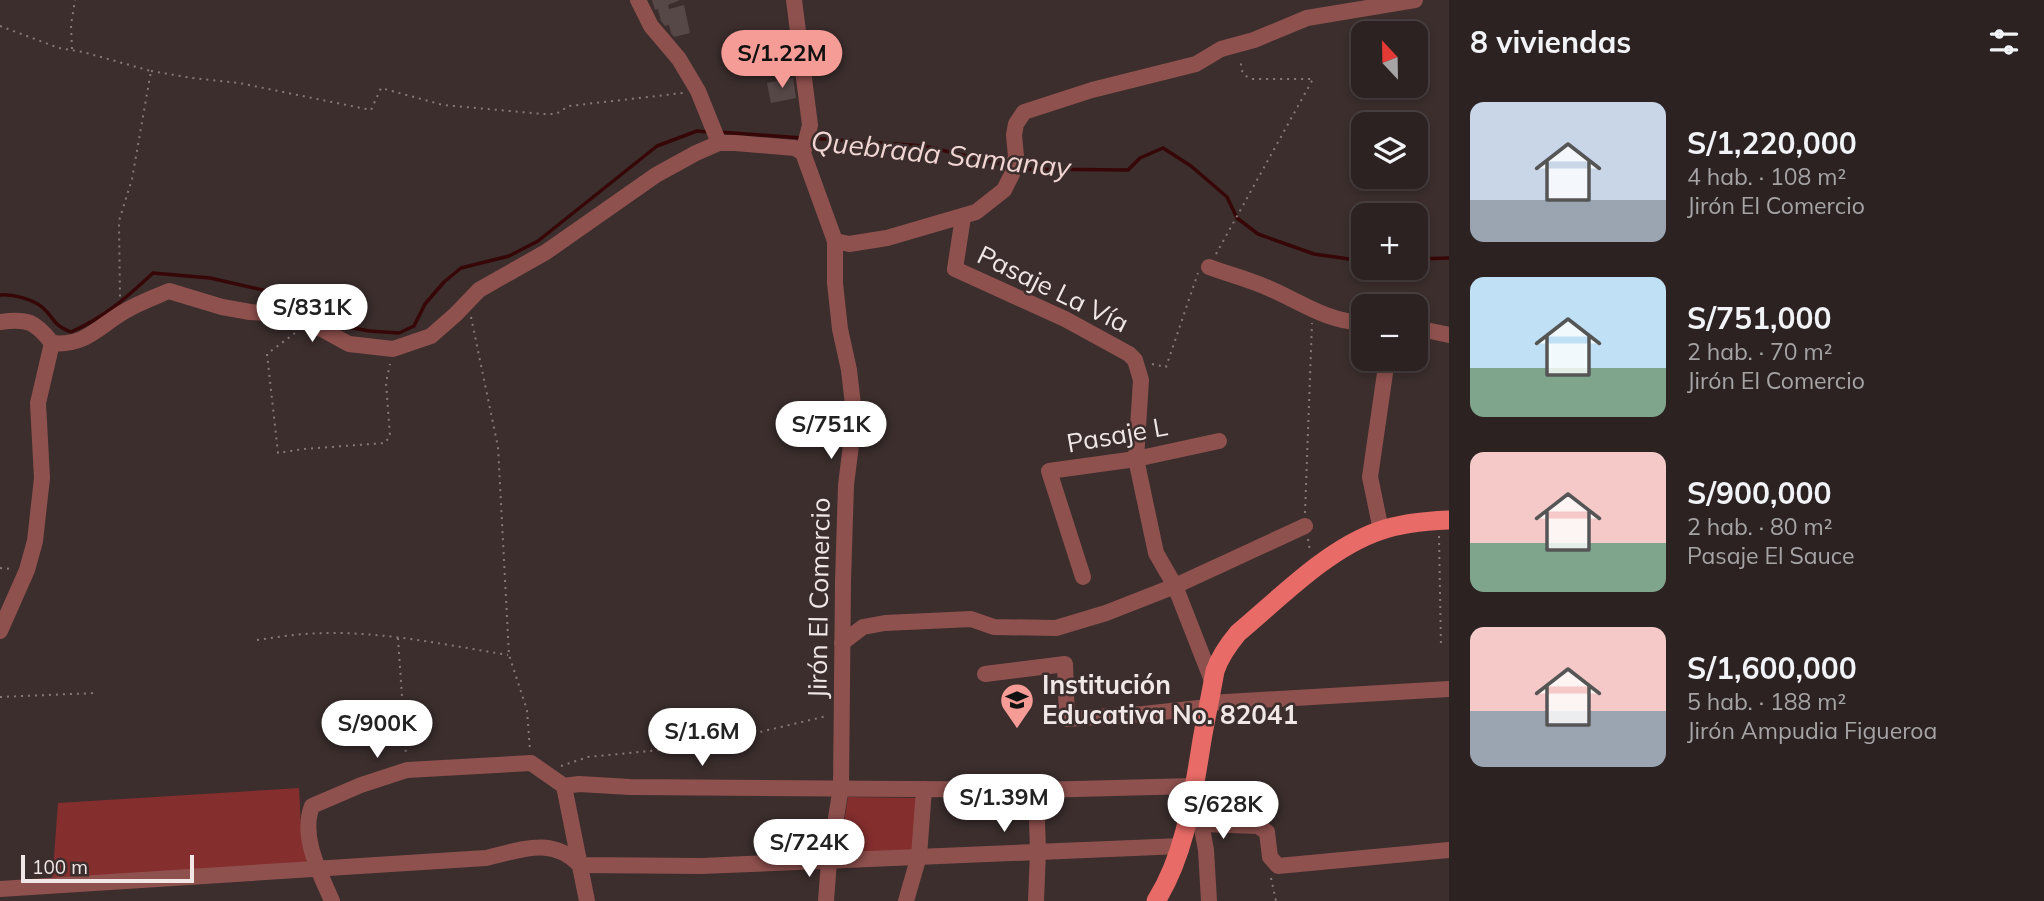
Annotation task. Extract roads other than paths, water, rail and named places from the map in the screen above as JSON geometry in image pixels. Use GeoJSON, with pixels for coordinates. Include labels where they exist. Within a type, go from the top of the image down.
{"type":"FeatureCollection","features":[{"type":"Feature","properties":{"kind":"main road"},"geometry":{"type":"LineString","coordinates":[[1156,901],[1181,846],[1219,660],[1238,633],[1314,569],[1348,545],[1381,530],[1403,524],[1444,521]]}},
{"type":"Feature","properties":{"kind":"street"},"geometry":{"type":"LineString","coordinates":[[638,0],[651,26],[679,58],[698,91],[717,136]]}},
{"type":"Feature","properties":{"kind":"street","name":"Jirón El Comercio"},"geometry":{"type":"LineString","coordinates":[[794,0],[810,125],[805,143],[835,241],[836,294],[853,405],[846,485],[841,787],[829,861]]}},
{"type":"Feature","properties":{"kind":"street"},"geometry":{"type":"LineString","coordinates":[[835,241],[849,244],[887,238],[976,212],[1004,190],[1012,174],[1016,156],[1016,124],[1024,112],[1092,90],[1196,64],[1221,49],[1254,40],[1307,18],[1415,0]]}},
{"type":"Feature","properties":{"kind":"street"},"geometry":{"type":"LineString","coordinates":[[0,322],[25,320],[40,327],[52,343],[67,345],[101,329],[125,311],[169,290],[222,307],[286,314],[308,322],[349,344],[393,349],[431,336],[479,290],[546,253],[656,175],[717,136],[796,148],[805,143]]}},
{"type":"Feature","properties":{"kind":"street","name":"Pasaje La Vía"},"geometry":{"type":"LineString","coordinates":[[963,217],[955,269],[1065,318],[1135,360],[1141,380],[1136,459],[1156,553],[1175,586],[1213,683]]}},
{"type":"Feature","properties":{"kind":"street"},"geometry":{"type":"LineString","coordinates":[[1209,267],[1268,287],[1312,311],[1351,322]]}},
{"type":"Feature","properties":{"kind":"street"},"geometry":{"type":"LineString","coordinates":[[1428,331],[1449,335]]}},
{"type":"Feature","properties":{"kind":"street"},"geometry":{"type":"LineString","coordinates":[[0,631],[27,570],[35,541],[42,478],[38,403],[52,343]]}},
{"type":"Feature","properties":{"kind":"street"},"geometry":{"type":"LineString","coordinates":[[1381,530],[1370,477],[1385,371]]}},
{"type":"Feature","properties":{"kind":"street","name":"Pasaje L"},"geometry":{"type":"LineString","coordinates":[[1083,577],[1049,471],[1136,459],[1219,441]]}},
{"type":"Feature","properties":{"kind":"street"},"geometry":{"type":"LineString","coordinates":[[842,643],[863,626],[886,623],[971,619],[994,627],[1056,628],[1106,613],[1175,586],[1305,526]]}},
{"type":"Feature","properties":{"kind":"street"},"geometry":{"type":"LineString","coordinates":[[985,674],[1065,664],[1067,719],[1143,714],[1208,705],[1449,689]]}},
{"type":"Feature","properties":{"kind":"street"},"geometry":{"type":"LineString","coordinates":[[332,901],[312,854],[308,816],[312,806],[361,785],[407,770],[537,767],[564,786],[1036,790],[1195,786],[1206,850],[1209,901]]}},
{"type":"Feature","properties":{"kind":"street"},"geometry":{"type":"LineString","coordinates":[[564,786],[587,901]]}},
{"type":"Feature","properties":{"kind":"street"},"geometry":{"type":"LineString","coordinates":[[906,901],[919,856],[924,789]]}},
{"type":"Feature","properties":{"kind":"street"},"geometry":{"type":"LineString","coordinates":[[1035,901],[1038,851],[1036,790]]}},
{"type":"Feature","properties":{"kind":"street"},"geometry":{"type":"LineString","coordinates":[[1202,824],[1258,827],[1267,832],[1270,857],[1278,866],[1449,850]]}},
{"type":"Feature","properties":{"kind":"street"},"geometry":{"type":"LineString","coordinates":[[0,889],[486,858],[537,847],[558,849],[570,855],[580,865],[701,866],[1181,846]]}},
{"type":"Feature","properties":{"kind":"street"},"geometry":{"type":"LineString","coordinates":[[826,901],[829,861]]}},
{"type":"Feature","properties":{"kind":"waterway","name":"Quebrada Samanay"},"geometry":{"type":"LineString","coordinates":[[0,295],[16,296],[33,302],[42,307],[57,324],[71,332],[115,306],[153,273],[210,278],[329,305],[348,327],[399,333],[414,326],[425,304],[444,282],[461,268],[509,256],[538,241],[657,146],[697,131],[708,132]]}},
{"type":"Feature","properties":{"kind":"waterway","name":"Quebrada Samanay"},"geometry":{"type":"LineString","coordinates":[[719,132],[802,138]]}},
{"type":"Feature","properties":{"kind":"waterway","name":"Quebrada Samanay"},"geometry":{"type":"LineString","coordinates":[[810,138],[924,146],[1010,166]]}},
{"type":"Feature","properties":{"kind":"waterway","name":"Quebrada Samanay"},"geometry":{"type":"LineString","coordinates":[[1017,167],[1128,170],[1140,158],[1163,148],[1191,166],[1227,197],[1237,218],[1258,234],[1314,254],[1351,259]]}},
{"type":"Feature","properties":{"kind":"waterway","name":"Quebrada Samanay"},"geometry":{"type":"LineString","coordinates":[[1428,259],[1449,258]]}},
{"type":"Feature","properties":{"kind":"place","name":"Institución Educativa No. 82041"},"geometry":{"type":"Point","coordinates":[1017,730]}}]}
